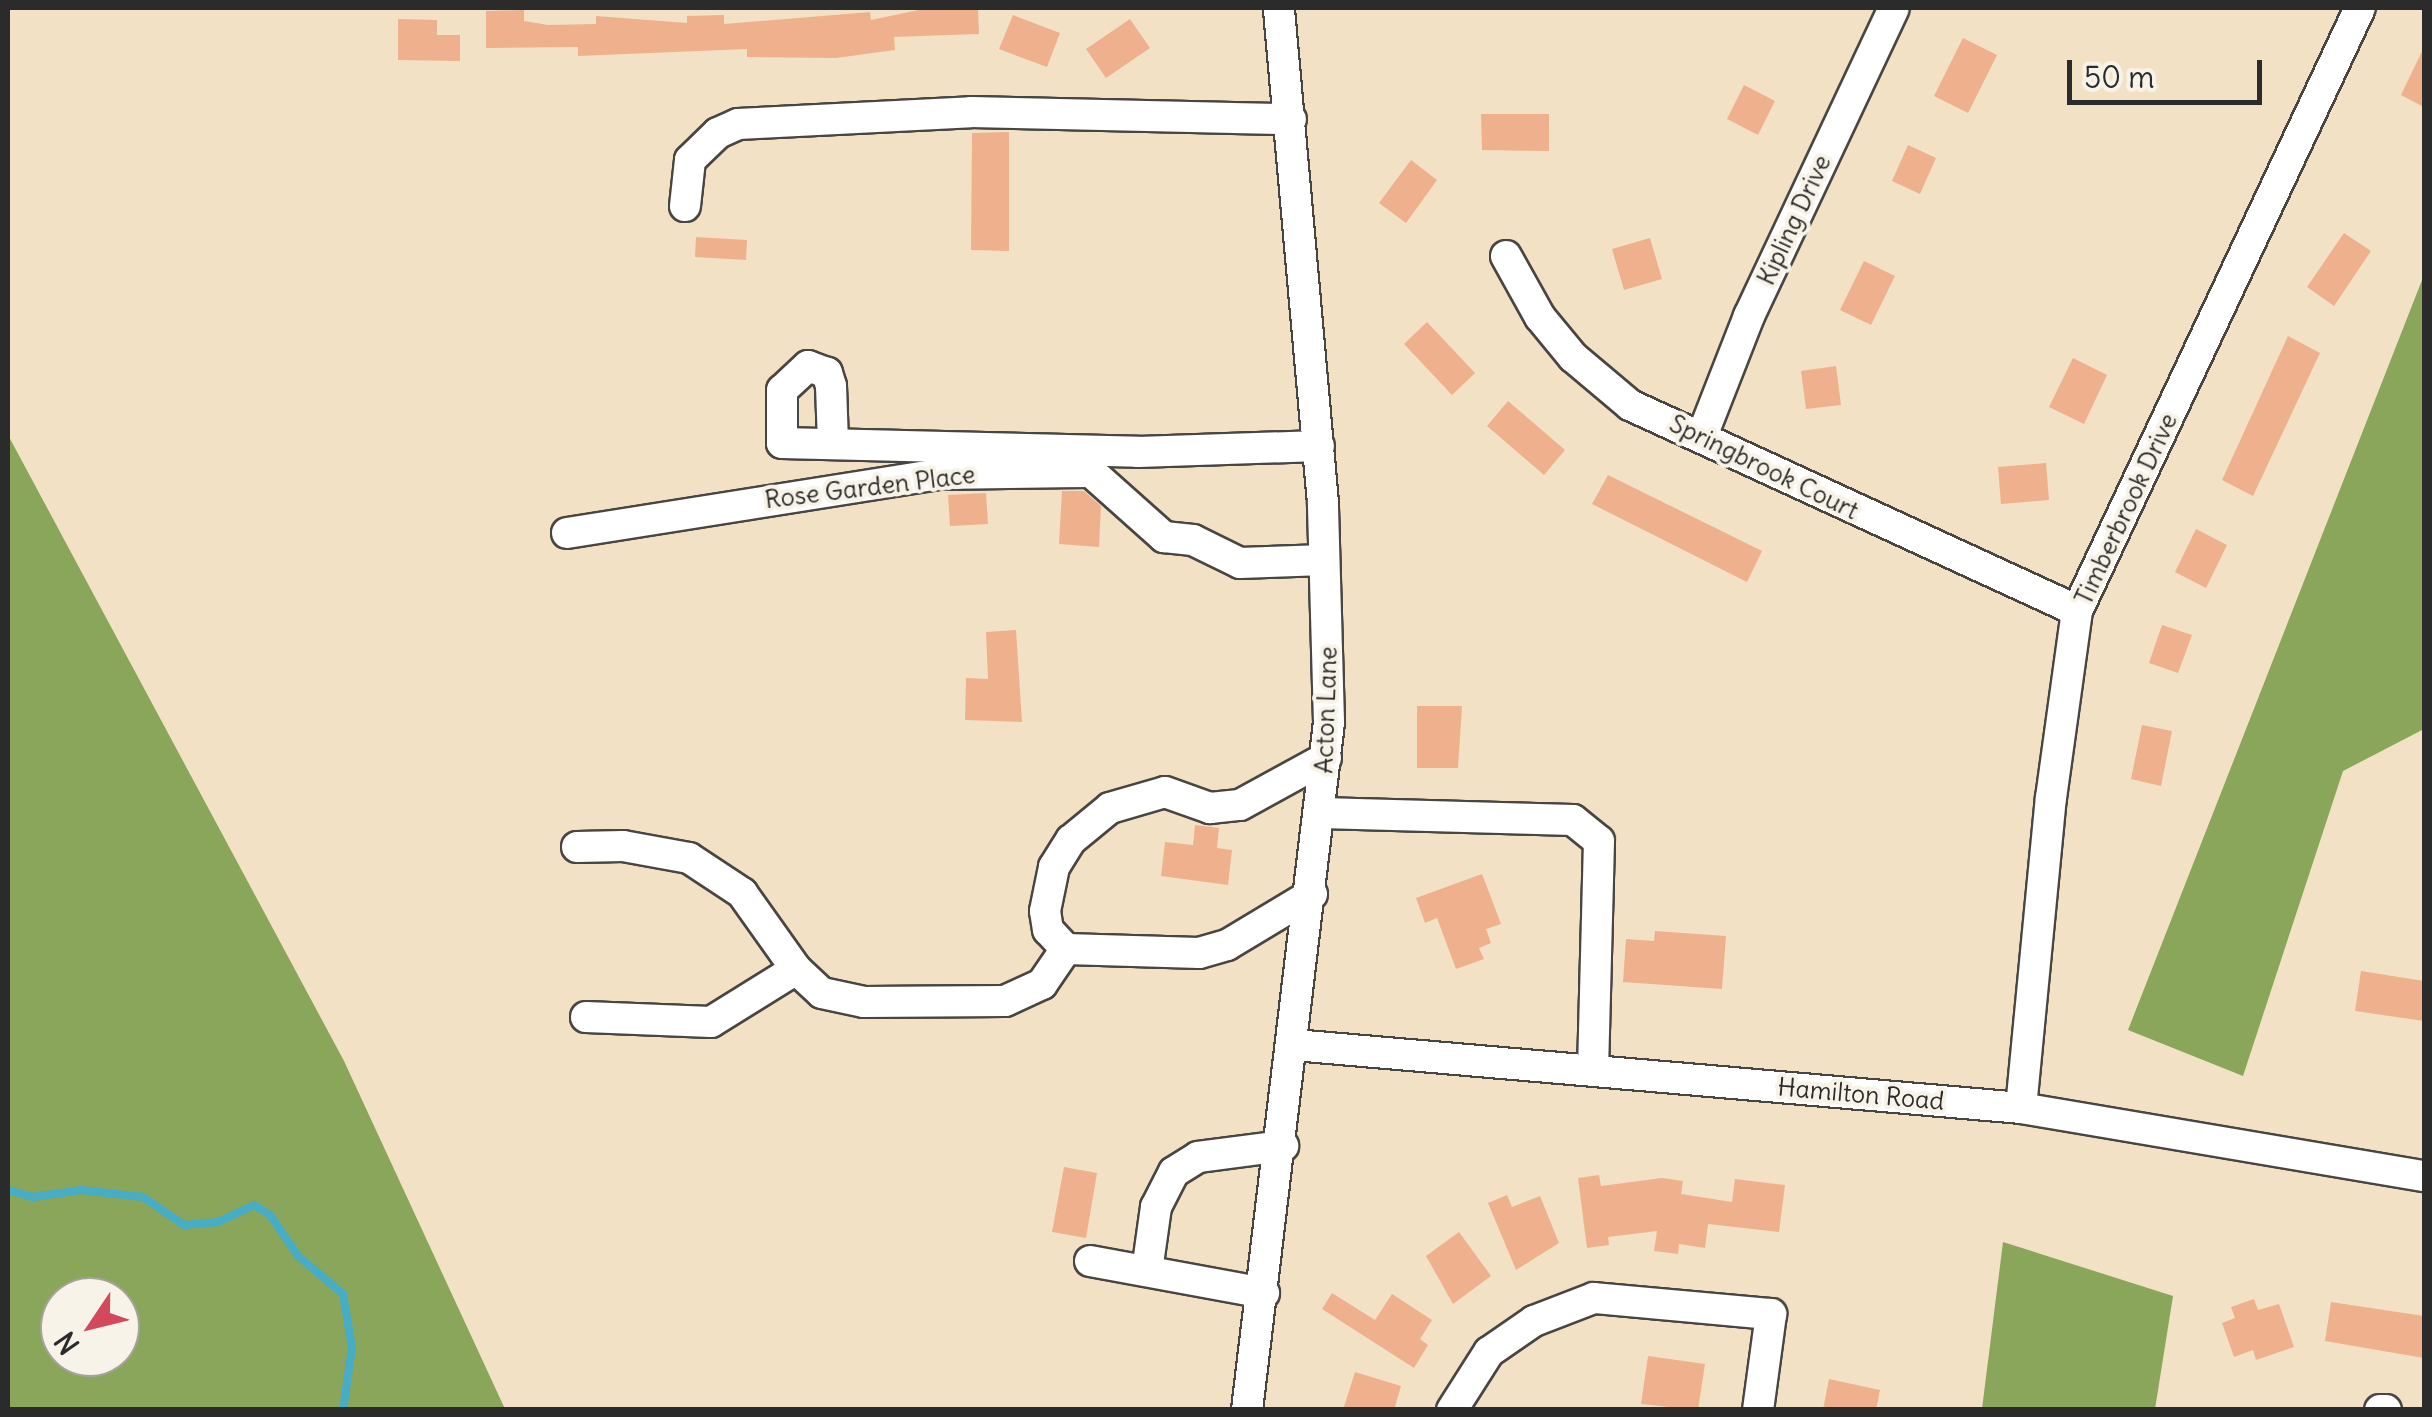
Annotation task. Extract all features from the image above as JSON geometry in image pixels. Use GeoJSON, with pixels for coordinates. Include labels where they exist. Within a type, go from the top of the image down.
{"type":"FeatureCollection","features":[{"type":"Feature","properties":{"kind":"street","name":"Acton Lane"},"geometry":{"type":"LineString","coordinates":[[1247,1410],[1283,1146],[1326,758],[1319,446],[1279,8]]}},
{"type":"Feature","properties":{"kind":"street","name":"Kipling Drive"},"geometry":{"type":"LineString","coordinates":[[1702,436],[1749,316],[1894,8]]}},
{"type":"Feature","properties":{"kind":"street","name":"Timberbrook Drive"},"geometry":{"type":"LineString","coordinates":[[2021,1108],[2051,798],[2077,611],[2360,8]]}},
{"type":"Feature","properties":{"kind":"street"},"geometry":{"type":"LineString","coordinates":[[684,206],[690,160],[718,133],[738,124],[972,112],[1291,119]]}},
{"type":"Feature","properties":{"kind":"street","name":"Springbrook Court"},"geometry":{"type":"LineString","coordinates":[[1506,256],[1540,317],[1592,378],[1630,404],[1702,436],[1756,467],[2077,611]]}},
{"type":"Feature","properties":{"kind":"street"},"geometry":{"type":"LineString","coordinates":[[832,443],[1138,452],[1319,446]]}},
{"type":"Feature","properties":{"kind":"street","name":"Rose Garden Place"},"geometry":{"type":"LineString","coordinates":[[567,532],[939,474],[1091,472],[1164,537],[1193,540],[1240,563],[1324,560]]}},
{"type":"Feature","properties":{"kind":"street"},"geometry":{"type":"LineString","coordinates":[[1312,894],[1227,946],[1199,953],[1066,950],[1048,930],[1044,911],[1054,867],[1083,827],[1110,808],[1166,792],[1210,808],[1240,805],[1326,758]]}},
{"type":"Feature","properties":{"kind":"street"},"geometry":{"type":"LineString","coordinates":[[1321,813],[1572,820],[1599,841],[1593,1071]]}},
{"type":"Feature","properties":{"kind":"street"},"geometry":{"type":"LineString","coordinates":[[577,847],[623,846],[689,858],[742,893],[796,969],[822,993],[864,1002],[1005,1000],[1042,984],[1066,950]]}},
{"type":"Feature","properties":{"kind":"street"},"geometry":{"type":"LineString","coordinates":[[586,1016],[711,1022],[742,1009],[796,969]]}},
{"type":"Feature","properties":{"kind":"street","name":"Hamilton Road"},"geometry":{"type":"LineString","coordinates":[[1294,1045],[2021,1108],[2424,1176]]}},
{"type":"Feature","properties":{"kind":"street"},"geometry":{"type":"LineString","coordinates":[[1147,1272],[1156,1207],[1174,1172],[1198,1157],[1283,1146]]}},
{"type":"Feature","properties":{"kind":"street"},"geometry":{"type":"LineString","coordinates":[[1090,1261],[1264,1293]]}},
{"type":"Feature","properties":{"kind":"street"},"geometry":{"type":"LineString","coordinates":[[1452,1410],[1489,1352],[1534,1321],[1594,1298],[1771,1314],[1758,1410]]}},
{"type":"Feature","properties":{"kind":"green space"},"geometry":{"type":"Polygon","coordinates":[[[2424,275],[2424,729],[2343,771],[2243,1076],[2128,1030],[2424,275]]]}},
{"type":"Feature","properties":{"kind":"green space"},"geometry":{"type":"Polygon","coordinates":[[[8,435],[344,1061],[505,1409],[8,1409],[8,435]]]}},
{"type":"Feature","properties":{"kind":"green space"},"geometry":{"type":"Polygon","coordinates":[[[2003,1242],[2173,1296],[2155,1409],[1982,1409],[2003,1242]]]}},
{"type":"Feature","properties":{"kind":"building"},"geometry":{"type":"Polygon","coordinates":[[[928,8],[978,8],[979,34],[894,37],[895,50],[836,58],[747,57],[747,49],[578,56],[578,47],[486,48],[486,11],[524,10],[524,21],[548,25],[596,24],[596,16],[687,23],[687,16],[724,15],[724,24],[870,12],[871,20],[928,8]]]}},
{"type":"Feature","properties":{"kind":"building"},"geometry":{"type":"Polygon","coordinates":[[[1013,15],[1060,33],[1047,67],[999,49],[1013,15]]]}},
{"type":"Feature","properties":{"kind":"building"},"geometry":{"type":"Polygon","coordinates":[[[398,19],[437,20],[437,35],[460,35],[460,61],[398,60],[398,19]]]}},
{"type":"Feature","properties":{"kind":"building"},"geometry":{"type":"Polygon","coordinates":[[[1130,19],[1150,48],[1106,78],[1086,49],[1130,19]]]}},
{"type":"Feature","properties":{"kind":"building"},"geometry":{"type":"Polygon","coordinates":[[[1963,38],[1997,55],[1968,113],[1934,96],[1963,38]]]}},
{"type":"Feature","properties":{"kind":"building"},"geometry":{"type":"Polygon","coordinates":[[[2424,47],[2424,107],[2401,95],[2424,47]]]}},
{"type":"Feature","properties":{"kind":"building"},"geometry":{"type":"Polygon","coordinates":[[[1744,85],[1775,101],[1758,135],[1727,119],[1744,85]]]}},
{"type":"Feature","properties":{"kind":"building"},"geometry":{"type":"Polygon","coordinates":[[[1481,114],[1549,114],[1549,151],[1482,150],[1481,114]]]}},
{"type":"Feature","properties":{"kind":"building"},"geometry":{"type":"Polygon","coordinates":[[[1009,132],[1009,251],[971,250],[972,133],[1009,132]]]}},
{"type":"Feature","properties":{"kind":"building"},"geometry":{"type":"Polygon","coordinates":[[[1908,145],[1936,158],[1920,194],[1892,181],[1908,145]]]}},
{"type":"Feature","properties":{"kind":"building"},"geometry":{"type":"Polygon","coordinates":[[[1411,160],[1437,180],[1406,223],[1379,203],[1411,160]]]}},
{"type":"Feature","properties":{"kind":"building"},"geometry":{"type":"Polygon","coordinates":[[[2344,233],[2371,251],[2334,306],[2307,287],[2344,233]]]}},
{"type":"Feature","properties":{"kind":"building"},"geometry":{"type":"Polygon","coordinates":[[[696,237],[747,240],[746,260],[695,257],[696,237]]]}},
{"type":"Feature","properties":{"kind":"building"},"geometry":{"type":"Polygon","coordinates":[[[1650,238],[1662,279],[1624,290],[1612,249],[1650,238]]]}},
{"type":"Feature","properties":{"kind":"building"},"geometry":{"type":"Polygon","coordinates":[[[1864,261],[1895,276],[1871,325],[1840,310],[1864,261]]]}},
{"type":"Feature","properties":{"kind":"building"},"geometry":{"type":"Polygon","coordinates":[[[1427,322],[1475,373],[1452,395],[1404,344],[1427,322]]]}},
{"type":"Feature","properties":{"kind":"building"},"geometry":{"type":"Polygon","coordinates":[[[2288,336],[2320,353],[2253,496],[2222,480],[2288,336]]]}},
{"type":"Feature","properties":{"kind":"building"},"geometry":{"type":"Polygon","coordinates":[[[2073,358],[2107,375],[2084,424],[2049,407],[2073,358]]]}},
{"type":"Feature","properties":{"kind":"building"},"geometry":{"type":"Polygon","coordinates":[[[1836,366],[1841,405],[1806,409],[1801,371],[1836,366]]]}},
{"type":"Feature","properties":{"kind":"building"},"geometry":{"type":"Polygon","coordinates":[[[1508,401],[1565,450],[1544,475],[1487,426],[1508,401]]]}},
{"type":"Feature","properties":{"kind":"building"},"geometry":{"type":"Polygon","coordinates":[[[2046,463],[2049,500],[2001,504],[1998,467],[2046,463]]]}},
{"type":"Feature","properties":{"kind":"building"},"geometry":{"type":"Polygon","coordinates":[[[1608,475],[1762,551],[1747,582],[1592,504],[1608,475]]]}},
{"type":"Feature","properties":{"kind":"building"},"geometry":{"type":"Polygon","coordinates":[[[1062,491],[1084,491],[1101,506],[1099,547],[1059,544],[1062,491]]]}},
{"type":"Feature","properties":{"kind":"building"},"geometry":{"type":"Polygon","coordinates":[[[986,493],[988,524],[950,526],[948,495],[986,493]]]}},
{"type":"Feature","properties":{"kind":"building"},"geometry":{"type":"Polygon","coordinates":[[[2196,529],[2227,545],[2206,588],[2175,572],[2196,529]]]}},
{"type":"Feature","properties":{"kind":"building"},"geometry":{"type":"Polygon","coordinates":[[[2162,625],[2192,635],[2178,673],[2149,663],[2162,625]]]}},
{"type":"Feature","properties":{"kind":"building"},"geometry":{"type":"Polygon","coordinates":[[[1016,630],[1022,722],[965,720],[966,678],[988,679],[986,632],[1016,630]]]}},
{"type":"Feature","properties":{"kind":"building"},"geometry":{"type":"Polygon","coordinates":[[[1417,706],[1462,706],[1458,768],[1417,768],[1417,706]]]}},
{"type":"Feature","properties":{"kind":"building"},"geometry":{"type":"Polygon","coordinates":[[[2142,725],[2172,731],[2161,786],[2131,779],[2142,725]]]}},
{"type":"Feature","properties":{"kind":"building"},"geometry":{"type":"Polygon","coordinates":[[[1195,825],[1219,828],[1217,848],[1232,850],[1228,885],[1161,876],[1165,842],[1193,845],[1195,825]]]}},
{"type":"Feature","properties":{"kind":"building"},"geometry":{"type":"Polygon","coordinates":[[[1482,874],[1501,924],[1486,929],[1491,943],[1479,948],[1484,959],[1456,969],[1437,918],[1425,923],[1416,898],[1482,874]]]}},
{"type":"Feature","properties":{"kind":"building"},"geometry":{"type":"Polygon","coordinates":[[[1655,931],[1726,936],[1722,989],[1623,982],[1626,939],[1654,941],[1655,931]]]}},
{"type":"Feature","properties":{"kind":"building"},"geometry":{"type":"Polygon","coordinates":[[[2361,971],[2424,981],[2424,1021],[2355,1011],[2361,971]]]}},
{"type":"Feature","properties":{"kind":"building"},"geometry":{"type":"Polygon","coordinates":[[[1064,1167],[1097,1173],[1086,1238],[1052,1232],[1064,1167]]]}},
{"type":"Feature","properties":{"kind":"building"},"geometry":{"type":"Polygon","coordinates":[[[1599,1175],[1601,1186],[1662,1178],[1683,1181],[1681,1194],[1732,1202],[1735,1179],[1785,1185],[1779,1232],[1708,1224],[1705,1248],[1679,1244],[1678,1254],[1654,1251],[1657,1231],[1608,1237],[1609,1245],[1587,1248],[1578,1178],[1599,1175]]]}},
{"type":"Feature","properties":{"kind":"building"},"geometry":{"type":"Polygon","coordinates":[[[1507,1195],[1512,1207],[1540,1196],[1559,1243],[1516,1270],[1488,1203],[1507,1195]]]}},
{"type":"Feature","properties":{"kind":"building"},"geometry":{"type":"Polygon","coordinates":[[[1459,1232],[1491,1276],[1453,1304],[1426,1256],[1459,1232]]]}},
{"type":"Feature","properties":{"kind":"building"},"geometry":{"type":"Polygon","coordinates":[[[1332,1293],[1375,1320],[1392,1294],[1432,1320],[1420,1339],[1428,1345],[1414,1368],[1322,1309],[1332,1293]]]}},
{"type":"Feature","properties":{"kind":"building"},"geometry":{"type":"Polygon","coordinates":[[[2254,1299],[2258,1310],[2279,1304],[2294,1347],[2256,1360],[2253,1350],[2234,1357],[2222,1323],[2235,1318],[2231,1307],[2254,1299]]]}},
{"type":"Feature","properties":{"kind":"building"},"geometry":{"type":"Polygon","coordinates":[[[2331,1302],[2424,1316],[2424,1358],[2325,1341],[2331,1302]]]}},
{"type":"Feature","properties":{"kind":"building"},"geometry":{"type":"Polygon","coordinates":[[[1648,1356],[1705,1364],[1698,1410],[1641,1404],[1648,1356]]]}},
{"type":"Feature","properties":{"kind":"building"},"geometry":{"type":"Polygon","coordinates":[[[1355,1372],[1401,1386],[1394,1410],[1343,1410],[1355,1372]]]}},
{"type":"Feature","properties":{"kind":"building"},"geometry":{"type":"Polygon","coordinates":[[[1829,1379],[1880,1390],[1876,1410],[1823,1410],[1829,1379]]]}},
{"type":"Feature","properties":{"kind":"waterway"},"geometry":{"type":"LineString","coordinates":[[8,1190],[33,1197],[81,1190],[143,1197],[184,1225],[218,1222],[254,1205],[270,1215],[298,1256],[343,1294],[352,1347],[343,1410]]}}]}
